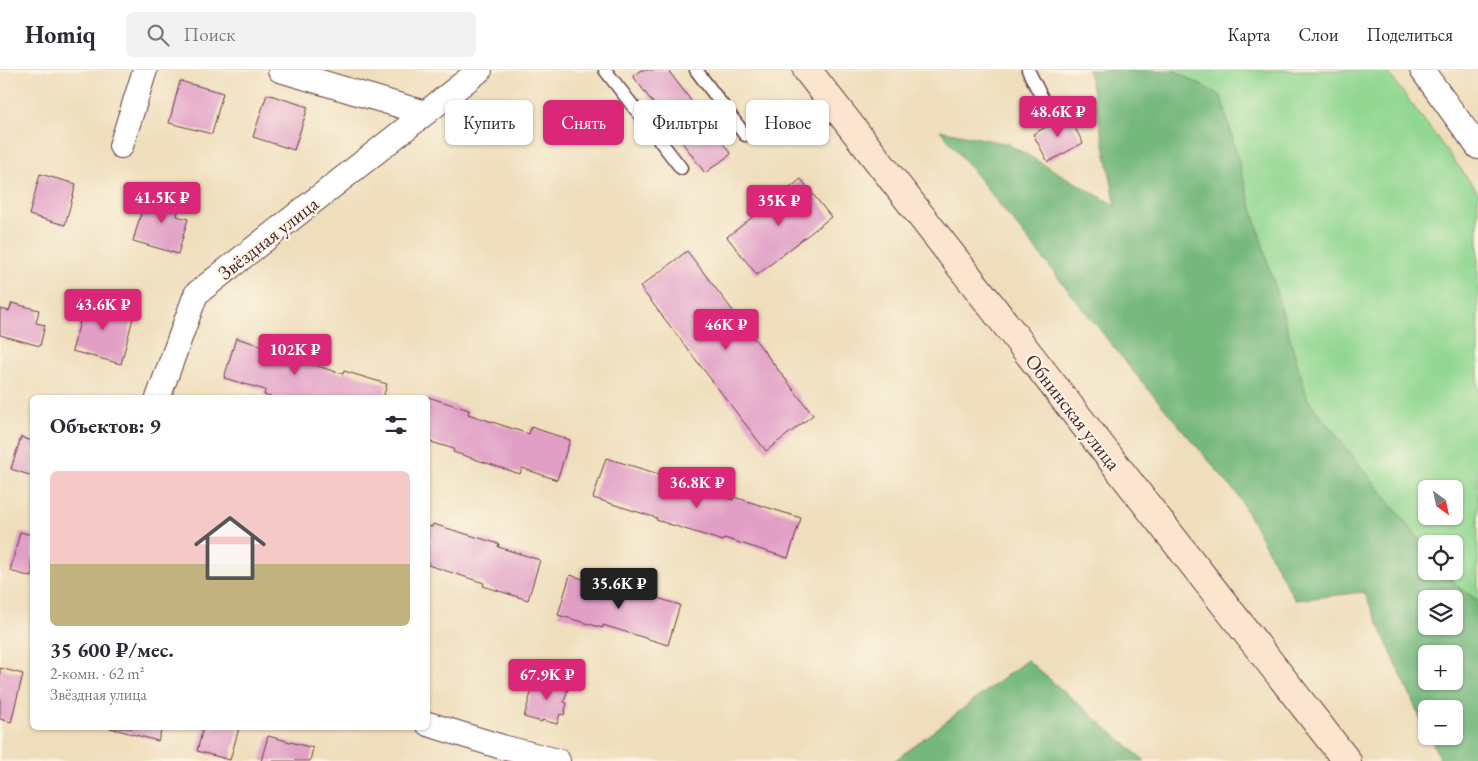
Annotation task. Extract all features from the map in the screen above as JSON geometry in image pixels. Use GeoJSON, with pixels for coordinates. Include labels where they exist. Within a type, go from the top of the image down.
{"type":"FeatureCollection","features":[{"type":"Feature","properties":{"kind":"street"},"geometry":{"type":"LineString","coordinates":[[120,146],[145,70]]}},
{"type":"Feature","properties":{"kind":"street"},"geometry":{"type":"LineString","coordinates":[[280,70],[426,113]]}},
{"type":"Feature","properties":{"kind":"street","name":"Звёздная улица"},"geometry":{"type":"LineString","coordinates":[[159,395],[196,294],[480,70]]}},
{"type":"Feature","properties":{"kind":"street","name":"Обнинская улица"},"geometry":{"type":"LineString","coordinates":[[807,70],[1344,757]]}},
{"type":"Feature","properties":{"kind":"street"},"geometry":{"type":"LineString","coordinates":[[1422,70],[1478,147]]}},
{"type":"Feature","properties":{"kind":"street"},"geometry":{"type":"LineString","coordinates":[[430,725],[502,747],[558,761]]}},
{"type":"Feature","properties":{"kind":"lane"},"geometry":{"type":"LineString","coordinates":[[605,70],[681,168]]}},
{"type":"Feature","properties":{"kind":"lane"},"geometry":{"type":"LineString","coordinates":[[696,70],[745,135]]}},
{"type":"Feature","properties":{"kind":"lane"},"geometry":{"type":"LineString","coordinates":[[1028,70],[1047,108]]}},
{"type":"Feature","properties":{"kind":"green space"},"geometry":{"type":"Polygon","coordinates":[[[1088,70],[1173,70],[1221,96],[1308,400],[1418,538],[1418,580],[1452,580],[1463,590],[1418,590],[1418,635],[1463,635],[1463,590],[1478,601],[1478,761],[1441,761],[1433,745],[1463,745],[1463,700],[1418,700],[1418,713],[1364,592],[1295,600],[1237,494],[1132,370],[940,130],[1008,144],[1116,206],[1088,70]]]}},
{"type":"Feature","properties":{"kind":"green space"},"geometry":{"type":"Polygon","coordinates":[[[1173,70],[1386,70],[1478,192],[1478,601],[1452,580],[1463,580],[1463,535],[1418,535],[1418,538],[1308,400],[1221,96],[1173,70]]]}},
{"type":"Feature","properties":{"kind":"green space"},"geometry":{"type":"Polygon","coordinates":[[[1027,660],[1145,761],[894,761],[1027,660]]]}},
{"type":"Feature","properties":{"kind":"building"},"geometry":{"type":"Polygon","coordinates":[[[641,70],[668,70],[690,100],[651,100],[633,76],[641,70]]]}},
{"type":"Feature","properties":{"kind":"building"},"geometry":{"type":"Polygon","coordinates":[[[180,81],[223,93],[212,134],[169,123],[180,81]]]}},
{"type":"Feature","properties":{"kind":"building"},"geometry":{"type":"Polygon","coordinates":[[[267,94],[308,107],[294,150],[253,137],[267,94]]]}},
{"type":"Feature","properties":{"kind":"building"},"geometry":{"type":"Polygon","coordinates":[[[1068,115],[1083,143],[1048,162],[1033,134],[1068,115]]]}},
{"type":"Feature","properties":{"kind":"building"},"geometry":{"type":"Polygon","coordinates":[[[684,145],[724,145],[731,154],[705,173],[684,145]]]}},
{"type":"Feature","properties":{"kind":"building"},"geometry":{"type":"Polygon","coordinates":[[[40,174],[76,184],[65,225],[29,215],[40,174]]]}},
{"type":"Feature","properties":{"kind":"building"},"geometry":{"type":"Polygon","coordinates":[[[801,179],[831,217],[757,275],[727,237],[801,179]]]}},
{"type":"Feature","properties":{"kind":"building"},"geometry":{"type":"Polygon","coordinates":[[[154,192],[181,200],[177,216],[188,219],[178,254],[133,241],[143,206],[149,208],[154,192]]]}},
{"type":"Feature","properties":{"kind":"building"},"geometry":{"type":"Polygon","coordinates":[[[687,251],[813,415],[766,451],[640,287],[687,251]]]}},
{"type":"Feature","properties":{"kind":"building"},"geometry":{"type":"Polygon","coordinates":[[[87,296],[121,305],[118,314],[133,318],[121,364],[72,351],[87,296]]]}},
{"type":"Feature","properties":{"kind":"building"},"geometry":{"type":"Polygon","coordinates":[[[12,303],[39,310],[36,323],[45,325],[40,346],[0,335],[0,309],[9,311],[12,303]]]}},
{"type":"Feature","properties":{"kind":"building"},"geometry":{"type":"Polygon","coordinates":[[[236,338],[280,351],[279,354],[343,374],[344,371],[387,384],[384,395],[264,395],[265,390],[224,378],[236,338]]]}},
{"type":"Feature","properties":{"kind":"building"},"geometry":{"type":"Polygon","coordinates":[[[430,398],[469,410],[468,414],[529,434],[531,427],[570,440],[557,480],[522,468],[520,474],[453,452],[454,449],[430,442],[430,398]]]}},
{"type":"Feature","properties":{"kind":"building"},"geometry":{"type":"Polygon","coordinates":[[[21,437],[30,440],[30,475],[11,469],[21,437]]]}},
{"type":"Feature","properties":{"kind":"building"},"geometry":{"type":"Polygon","coordinates":[[[606,458],[672,478],[671,481],[733,500],[734,497],[801,518],[788,558],[724,538],[723,541],[593,498],[606,458]]]}},
{"type":"Feature","properties":{"kind":"building"},"geometry":{"type":"Polygon","coordinates":[[[433,524],[499,544],[498,547],[540,560],[528,600],[483,586],[484,583],[430,566],[430,526],[432,527],[433,524]]]}},
{"type":"Feature","properties":{"kind":"building"},"geometry":{"type":"Polygon","coordinates":[[[20,532],[30,534],[30,576],[10,571],[20,532]]]}},
{"type":"Feature","properties":{"kind":"building"},"geometry":{"type":"Polygon","coordinates":[[[570,575],[613,588],[614,585],[680,605],[668,645],[603,625],[603,628],[558,615],[570,575]]]}},
{"type":"Feature","properties":{"kind":"building"},"geometry":{"type":"Polygon","coordinates":[[[0,668],[23,674],[11,722],[0,719],[0,668]]]}},
{"type":"Feature","properties":{"kind":"building"},"geometry":{"type":"Polygon","coordinates":[[[536,676],[569,685],[564,702],[567,703],[564,715],[560,714],[557,724],[524,717],[536,676]]]}},
{"type":"Feature","properties":{"kind":"building"},"geometry":{"type":"Polygon","coordinates":[[[117,730],[161,730],[158,741],[117,730]]]}},
{"type":"Feature","properties":{"kind":"building"},"geometry":{"type":"Polygon","coordinates":[[[202,730],[238,730],[230,760],[197,751],[202,730]]]}},
{"type":"Feature","properties":{"kind":"building"},"geometry":{"type":"Polygon","coordinates":[[[268,736],[313,748],[310,761],[261,761],[268,736]]]}}]}
